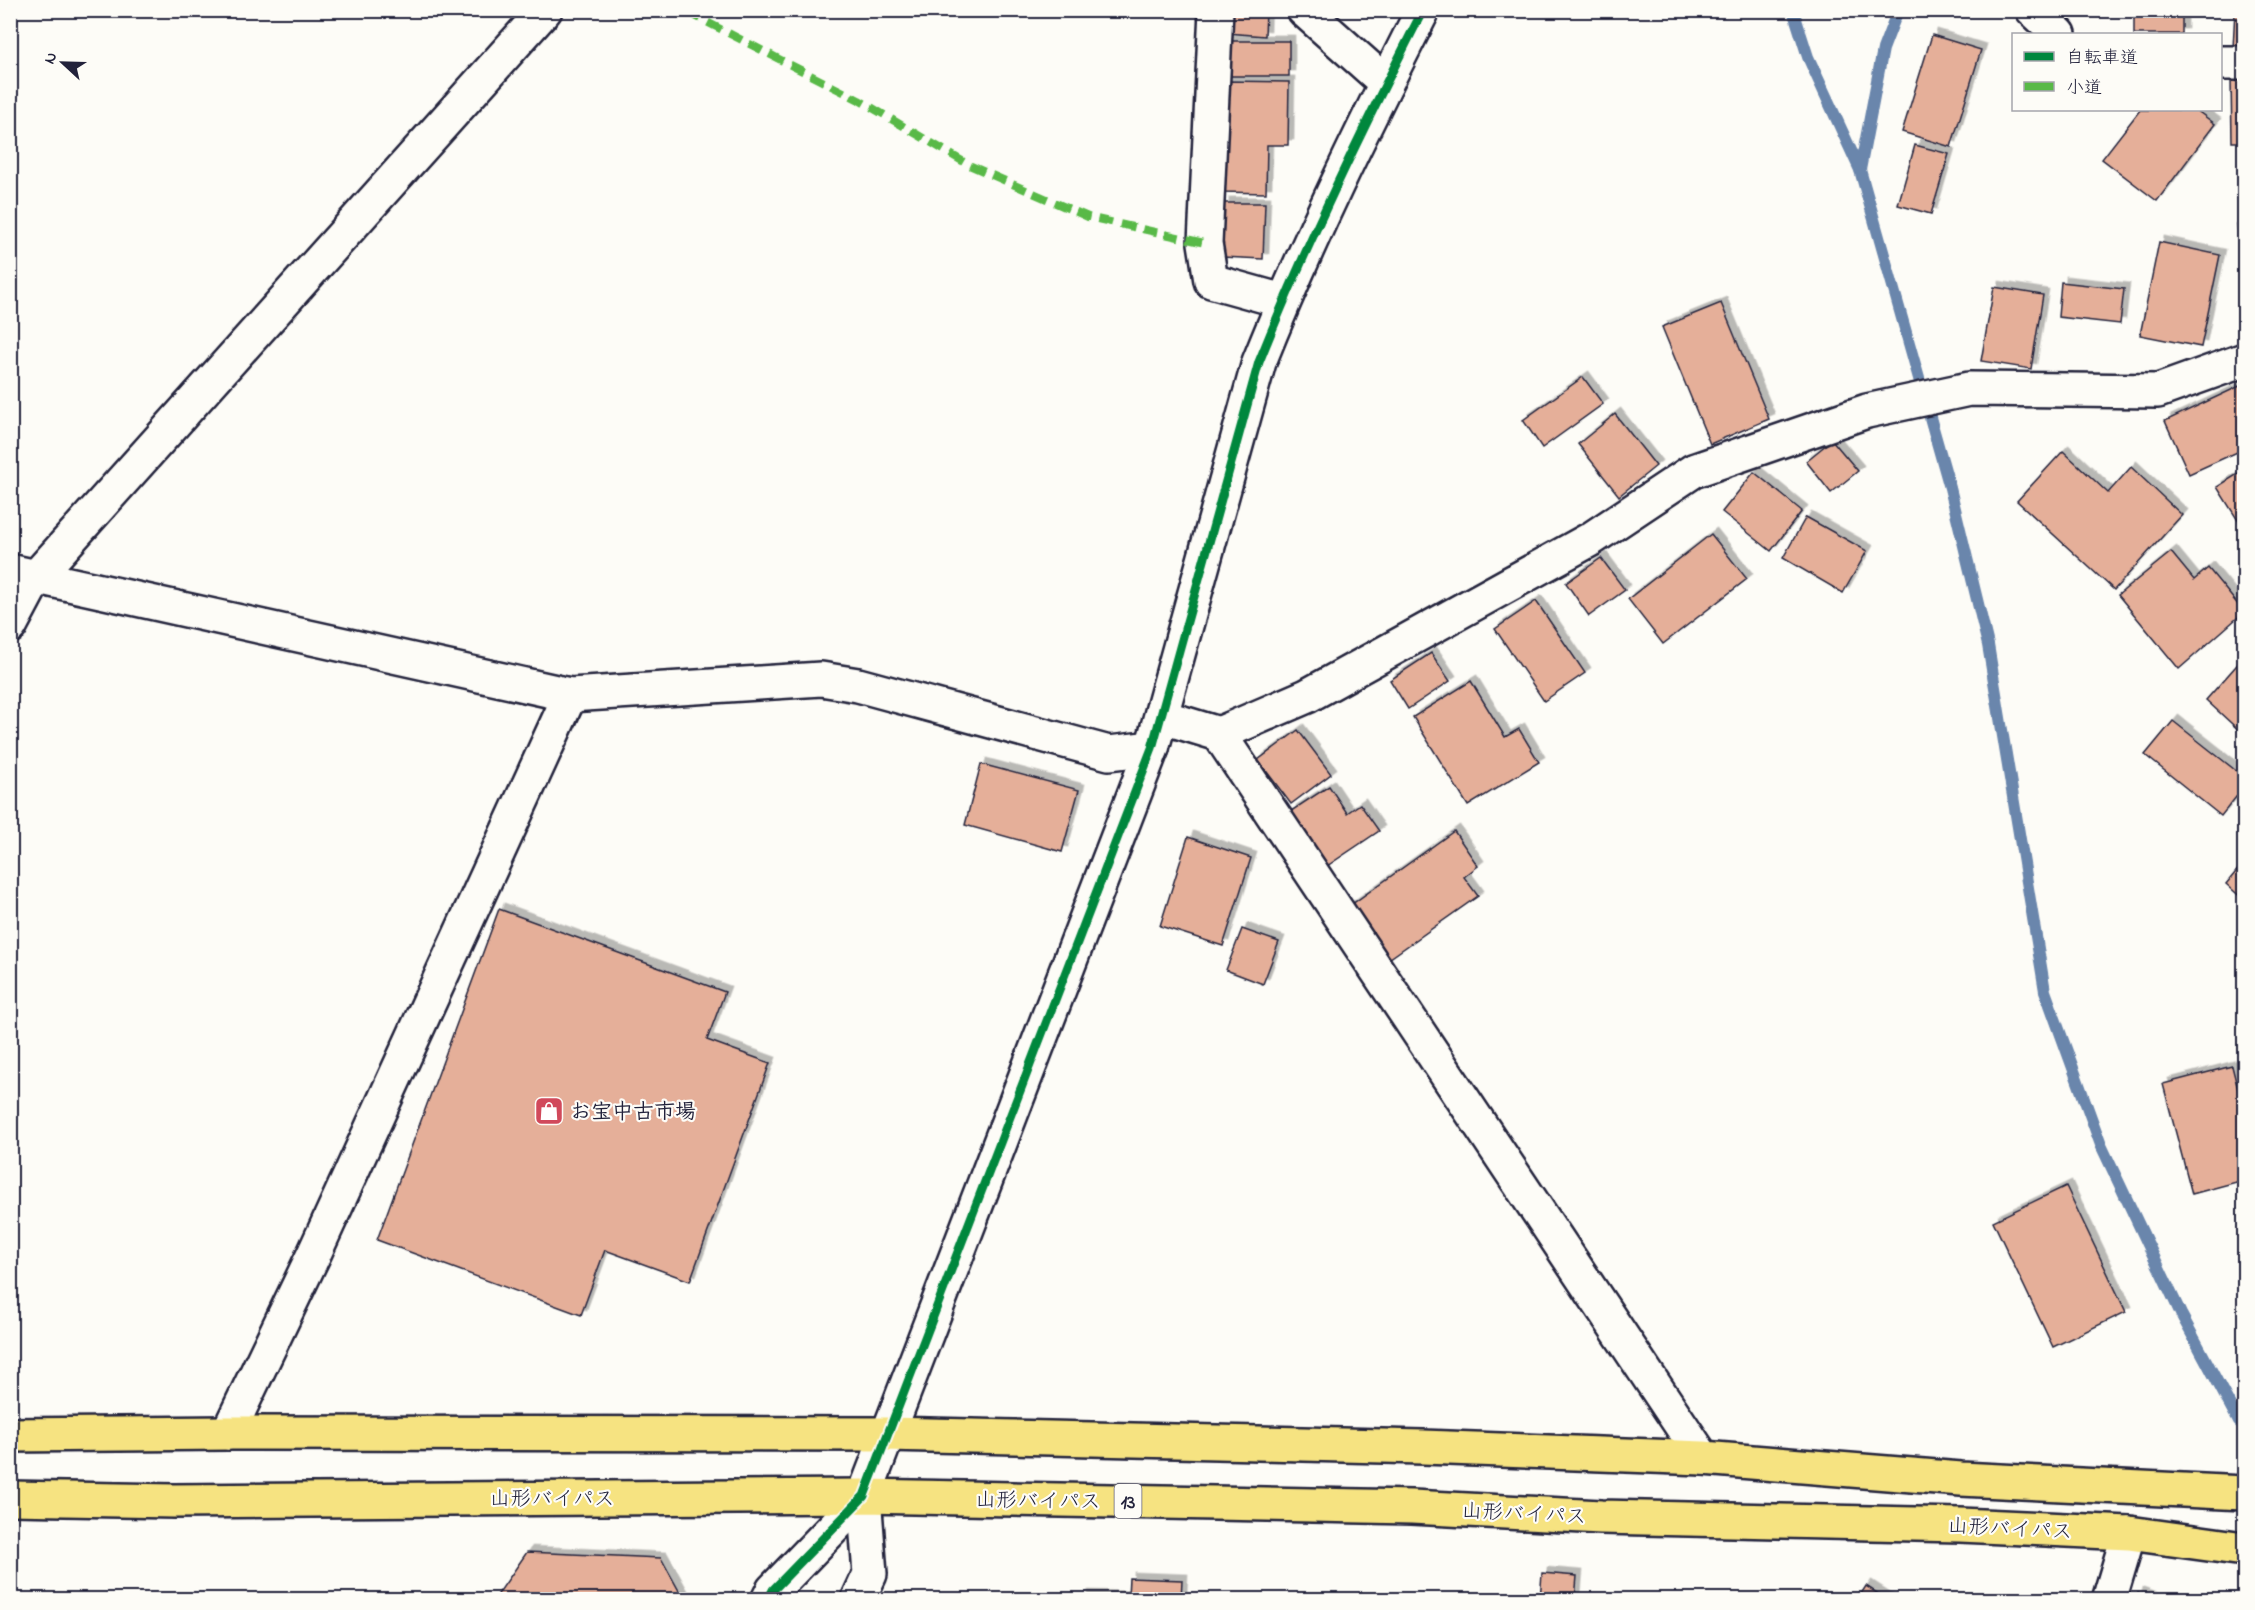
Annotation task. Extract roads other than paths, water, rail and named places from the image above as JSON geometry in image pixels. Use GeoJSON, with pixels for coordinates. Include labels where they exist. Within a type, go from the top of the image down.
{"type":"FeatureCollection","features":[{"type":"Feature","properties":{"kind":"highway"},"geometry":{"type":"LineString","coordinates":[[10,1436],[228,1433],[887,1434],[1423,1447],[1703,1458],[1961,1479],[2244,1493]]}},
{"type":"Feature","properties":{"kind":"highway","name":"山形バイパス"},"geometry":{"type":"LineString","coordinates":[[10,1498],[174,1501],[864,1496],[1412,1507],[1601,1516],[1960,1525],[2129,1533],[2244,1549]]}},
{"type":"Feature","properties":{"kind":"street"},"geometry":{"type":"LineString","coordinates":[[10,626],[23,574],[545,10]]}},
{"type":"Feature","properties":{"kind":"street"},"geometry":{"type":"LineString","coordinates":[[1216,10],[1205,243],[1212,281],[1283,301]]}},
{"type":"Feature","properties":{"kind":"street"},"geometry":{"type":"LineString","coordinates":[[1304,10],[1386,83]]}},
{"type":"Feature","properties":{"kind":"street"},"geometry":{"type":"LineString","coordinates":[[768,1599],[773,1590],[864,1496],[1163,717],[1229,465],[1259,362],[1283,301],[1422,10]]}},
{"type":"Feature","properties":{"kind":"street"},"geometry":{"type":"LineString","coordinates":[[2033,10],[2058,33]]}},
{"type":"Feature","properties":{"kind":"street"},"geometry":{"type":"LineString","coordinates":[[2222,63],[2244,63]]}},
{"type":"Feature","properties":{"kind":"street"},"geometry":{"type":"LineString","coordinates":[[1219,734],[1307,696],[1592,539],[1692,471],[1867,411],[1969,389],[2157,391],[2244,360]]}},
{"type":"Feature","properties":{"kind":"street"},"geometry":{"type":"LineString","coordinates":[[23,574],[570,695],[820,679],[858,685],[1109,753],[1152,748]]}},
{"type":"Feature","properties":{"kind":"street"},"geometry":{"type":"LineString","coordinates":[[228,1433],[314,1254],[570,695]]}},
{"type":"Feature","properties":{"kind":"street"},"geometry":{"type":"LineString","coordinates":[[1163,717],[1219,734],[1703,1458]]}},
{"type":"Feature","properties":{"kind":"street"},"geometry":{"type":"LineString","coordinates":[[858,1599],[870,1574],[864,1496]]}},
{"type":"Feature","properties":{"kind":"street"},"geometry":{"type":"LineString","coordinates":[[2109,1599],[2129,1533]]}},
{"type":"Feature","properties":{"kind":"waterway"},"geometry":{"type":"LineString","coordinates":[[1793,10],[1808,57],[1860,170],[1950,488],[1988,645],[2045,991],[2101,1145],[2181,1314],[2239,1422]]}},
{"type":"Feature","properties":{"kind":"waterway"},"geometry":{"type":"LineString","coordinates":[[1860,170],[1883,49],[1898,10]]}},
{"type":"Feature","properties":{"kind":"place","name":"お宝中古市場"},"geometry":{"type":"Point","coordinates":[549,1111]}}]}
